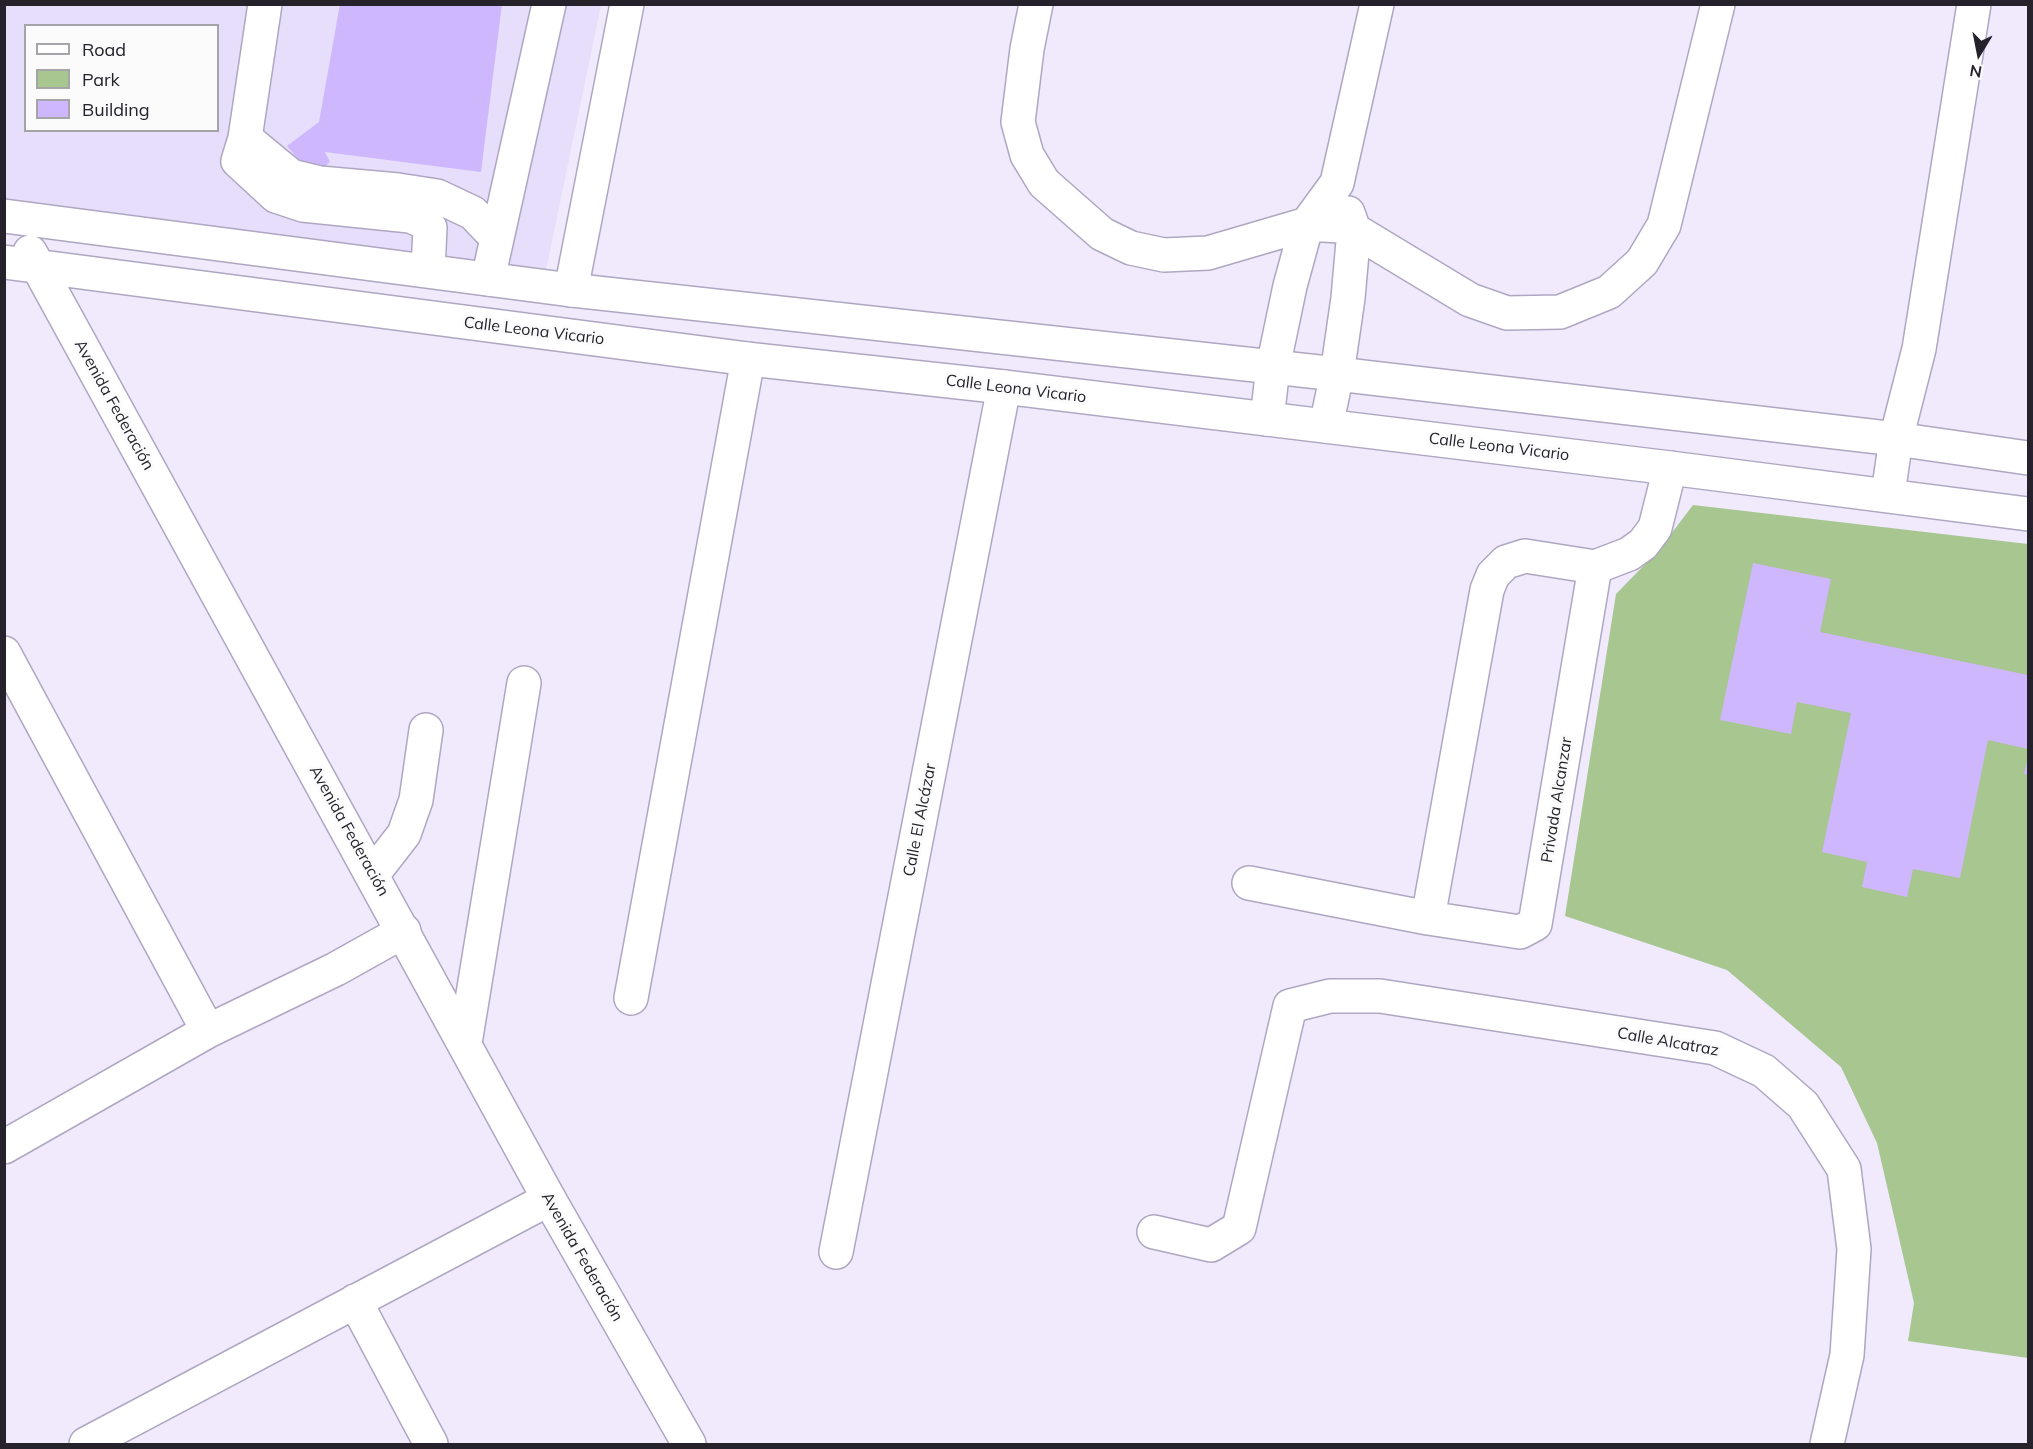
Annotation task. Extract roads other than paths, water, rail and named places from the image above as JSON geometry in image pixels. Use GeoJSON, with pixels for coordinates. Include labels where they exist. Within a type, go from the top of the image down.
{"type":"FeatureCollection","features":[{"type":"Feature","properties":{"kind":"street"},"geometry":{"type":"LineString","coordinates":[[265,4],[241,149],[276,196],[303,205],[410,216],[422,221],[430,228],[428,270]]}},
{"type":"Feature","properties":{"kind":"street"},"geometry":{"type":"LineString","coordinates":[[488,279],[495,236],[549,4]]}},
{"type":"Feature","properties":{"kind":"street"},"geometry":{"type":"LineString","coordinates":[[571,290],[627,4]]}},
{"type":"Feature","properties":{"kind":"street"},"geometry":{"type":"LineString","coordinates":[[1036,4],[1027,49],[1018,122],[1027,155],[1044,183],[1102,234],[1131,248],[1164,255],[1208,253],[1307,224],[1340,226],[1354,230],[1470,300],[1507,313],[1560,312],[1609,292],[1642,262],[1664,225],[1718,4]]}},
{"type":"Feature","properties":{"kind":"street"},"geometry":{"type":"LineString","coordinates":[[1267,419],[1273,367],[1307,224],[1337,183],[1377,4]]}},
{"type":"Feature","properties":{"kind":"street"},"geometry":{"type":"LineString","coordinates":[[1888,495],[1896,439],[1919,349],[1974,4]]}},
{"type":"Feature","properties":{"kind":"street"},"geometry":{"type":"LineString","coordinates":[[241,149],[291,176],[320,183],[437,196],[473,213],[495,236]]}},
{"type":"Feature","properties":{"kind":"street"},"geometry":{"type":"LineString","coordinates":[[1326,426],[1337,374],[1348,298],[1354,230],[1337,183]]}},
{"type":"Feature","properties":{"kind":"street"},"geometry":{"type":"LineString","coordinates":[[6,213],[571,290],[1337,374],[1896,439],[2028,458]]}},
{"type":"Feature","properties":{"kind":"street","name":"Avenida Federación"},"geometry":{"type":"LineString","coordinates":[[6,213],[373,874],[549,1199],[689,1444]]}},
{"type":"Feature","properties":{"kind":"street","name":"Calle Leona Vicario"},"geometry":{"type":"LineString","coordinates":[[4,262],[748,359],[1004,387],[2028,514]]}},
{"type":"Feature","properties":{"kind":"street"},"geometry":{"type":"LineString","coordinates":[[631,998],[748,359]]}},
{"type":"Feature","properties":{"kind":"street","name":"Calle El Alcázar"},"geometry":{"type":"LineString","coordinates":[[836,1252],[1004,387]]}},
{"type":"Feature","properties":{"kind":"street"},"geometry":{"type":"LineString","coordinates":[[1428,918],[1487,590],[1493,575],[1506,562],[1525,556],[1595,567],[1629,554],[1642,544],[1655,528],[1670,468]]}},
{"type":"Feature","properties":{"kind":"street","name":"Privada Alcanzar"},"geometry":{"type":"LineString","coordinates":[[1249,883],[1428,918],[1520,932],[1535,924],[1595,567]]}},
{"type":"Feature","properties":{"kind":"street"},"geometry":{"type":"LineString","coordinates":[[4,653],[208,1030]]}},
{"type":"Feature","properties":{"kind":"street"},"geometry":{"type":"LineString","coordinates":[[465,1043],[524,683]]}},
{"type":"Feature","properties":{"kind":"street"},"geometry":{"type":"LineString","coordinates":[[373,874],[404,834],[416,800],[426,730]]}},
{"type":"Feature","properties":{"kind":"street"},"geometry":{"type":"LineString","coordinates":[[4,1147],[208,1030],[336,969],[404,931]]}},
{"type":"Feature","properties":{"kind":"street","name":"Calle Alcatraz"},"geometry":{"type":"LineString","coordinates":[[1154,1232],[1211,1245],[1239,1228],[1290,1006],[1330,996],[1380,996],[1715,1048],[1764,1071],[1803,1105],[1844,1169],[1854,1249],[1848,1355],[1827,1444]]}},
{"type":"Feature","properties":{"kind":"street"},"geometry":{"type":"LineString","coordinates":[[86,1444],[549,1199]]}},
{"type":"Feature","properties":{"kind":"street"},"geometry":{"type":"LineString","coordinates":[[354,1301],[431,1444]]}}]}
